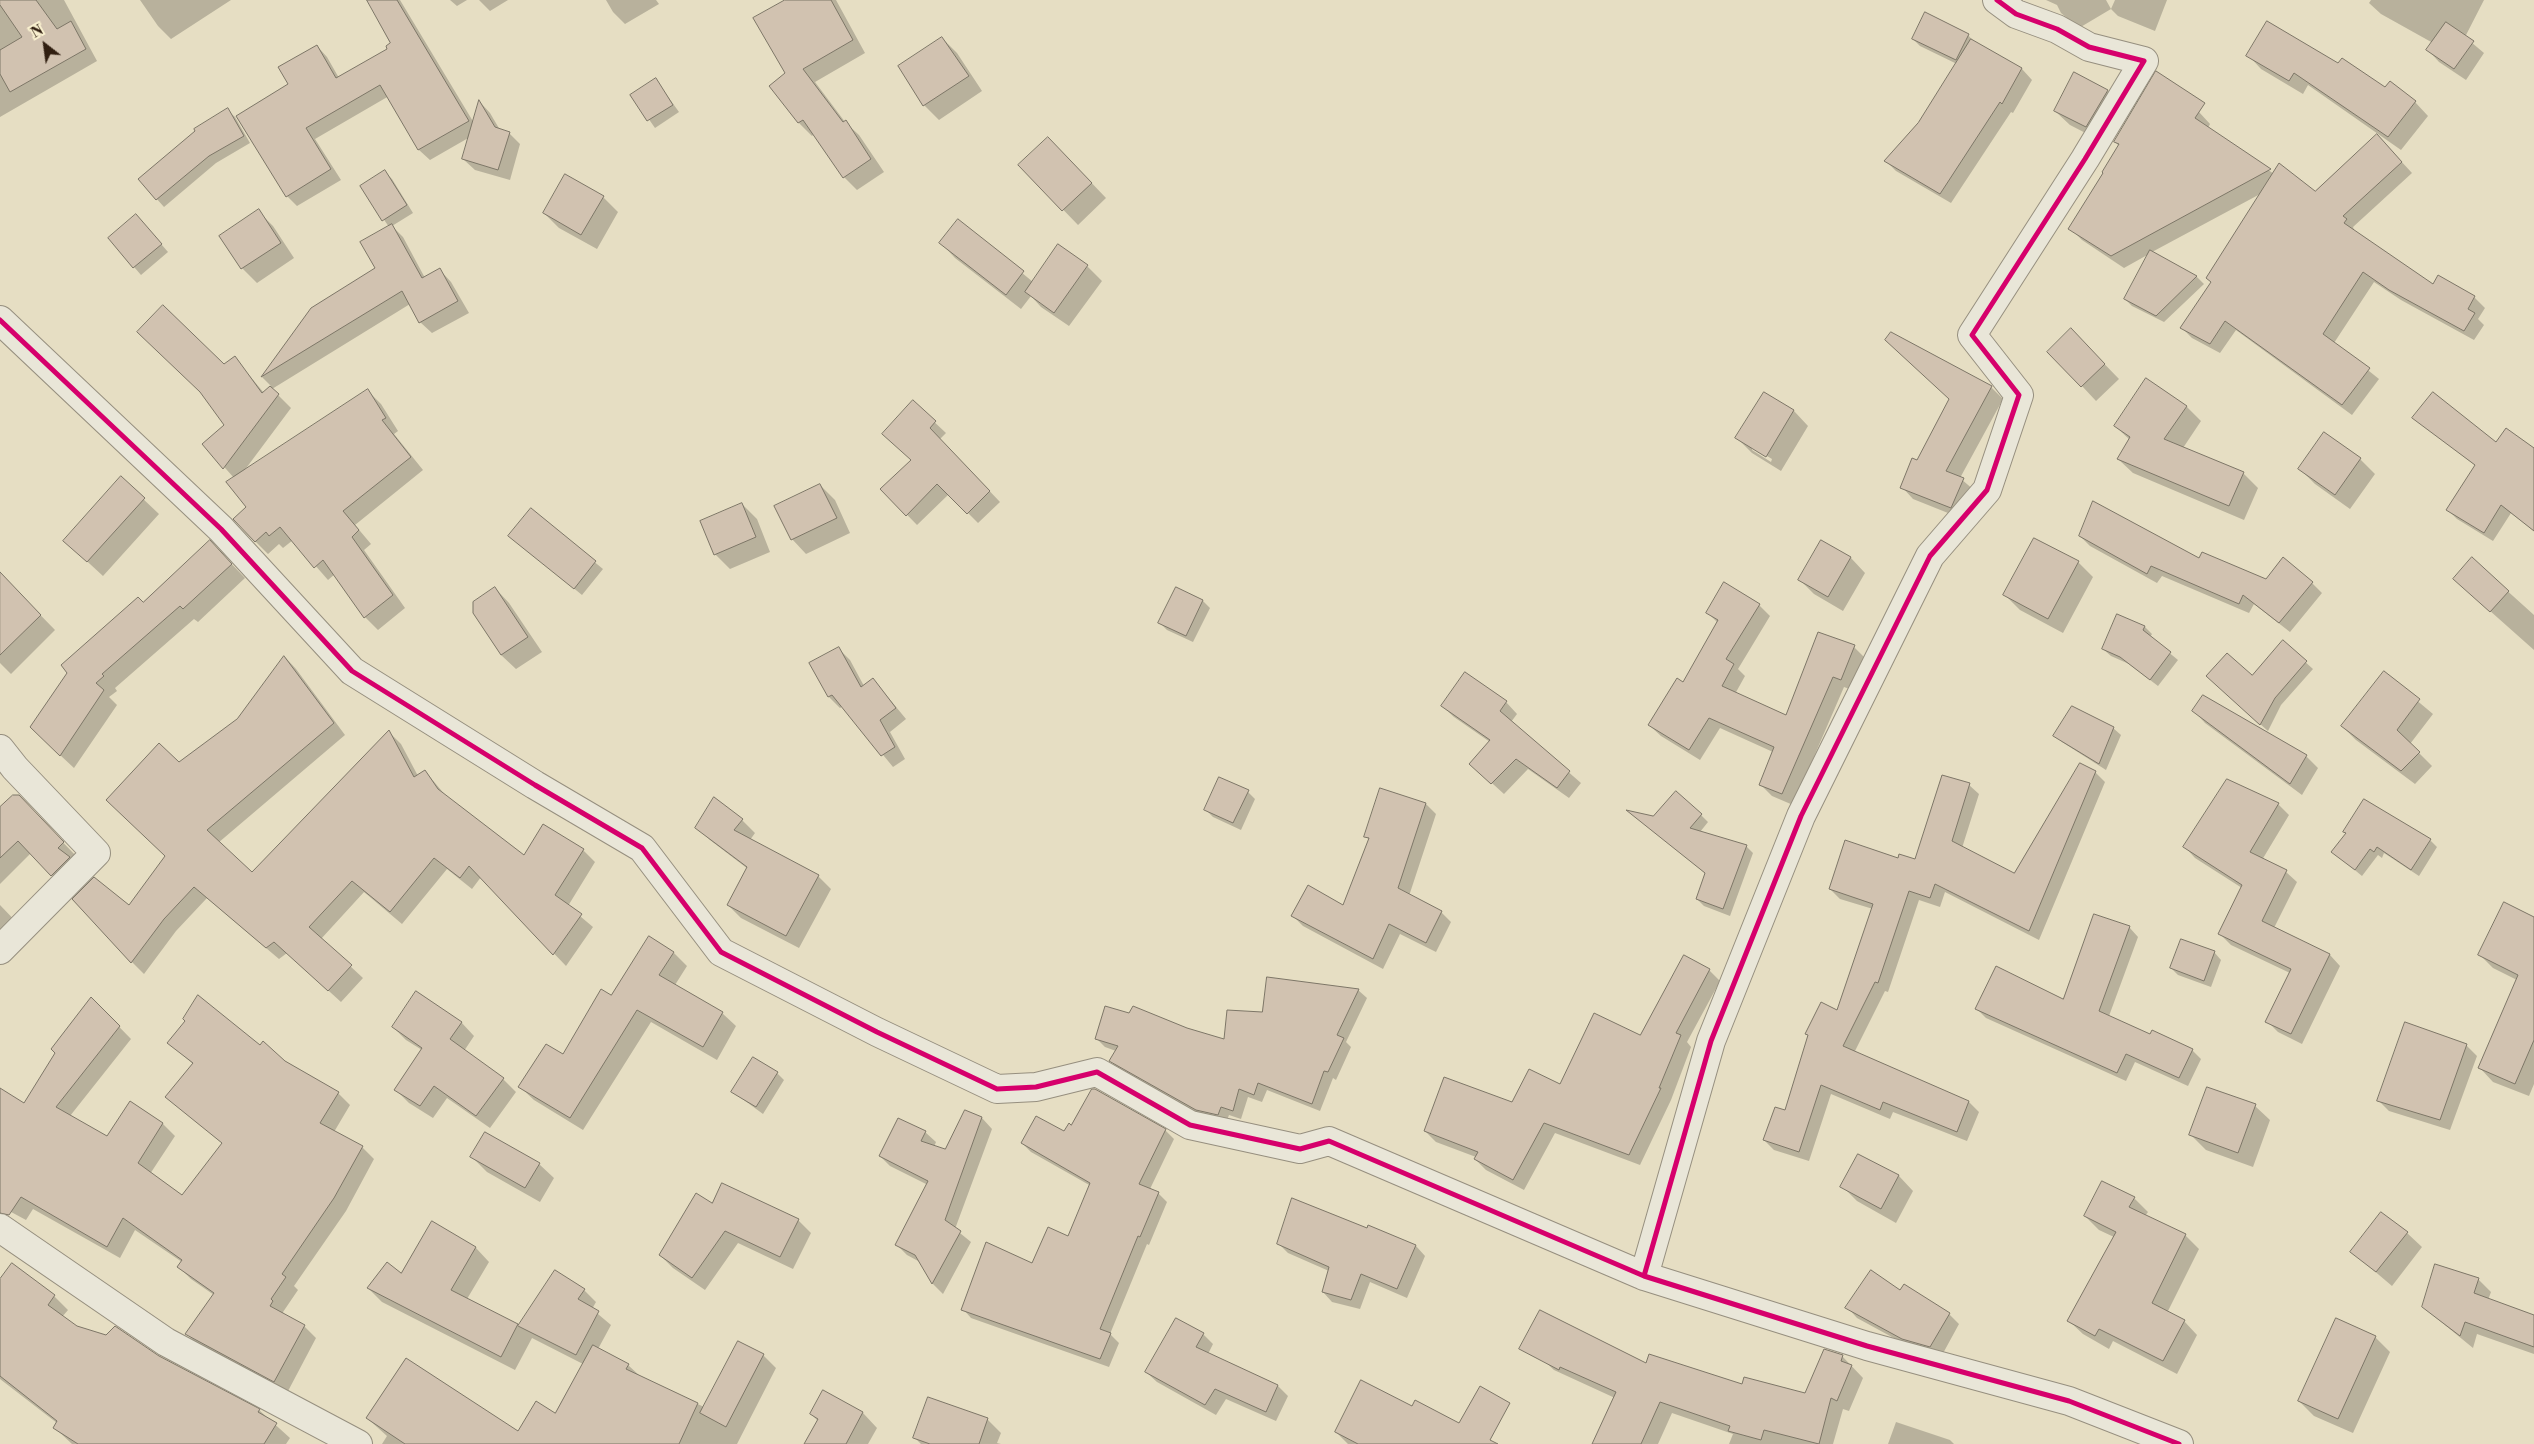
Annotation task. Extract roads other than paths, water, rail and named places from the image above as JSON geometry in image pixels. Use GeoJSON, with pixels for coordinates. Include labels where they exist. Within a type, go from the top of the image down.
{"type":"FeatureCollection","features":[{"type":"Feature","properties":{"kind":"street"},"geometry":{"type":"LineString","coordinates":[[1644,1276],[1711,1041],[1801,816],[1930,556],[1987,490],[2019,395],[1972,335],[2085,159],[2144,61],[2089,48],[2057,29],[2016,14],[1997,0]]}},
{"type":"Feature","properties":{"kind":"street"},"geometry":{"type":"LineString","coordinates":[[0,320],[221,530],[352,670],[534,785],[642,848],[721,952],[877,1032],[997,1088],[1036,1087],[1097,1072],[1190,1125],[1300,1149],[1329,1141],[1644,1276],[1867,1346],[2069,1401],[2179,1444]]}},
{"type":"Feature","properties":{"kind":"street"},"geometry":{"type":"LineString","coordinates":[[0,749],[14,768],[96,853],[0,950]]}},
{"type":"Feature","properties":{"kind":"street"},"geometry":{"type":"LineString","coordinates":[[0,1228],[166,1342],[358,1444]]}}]}
